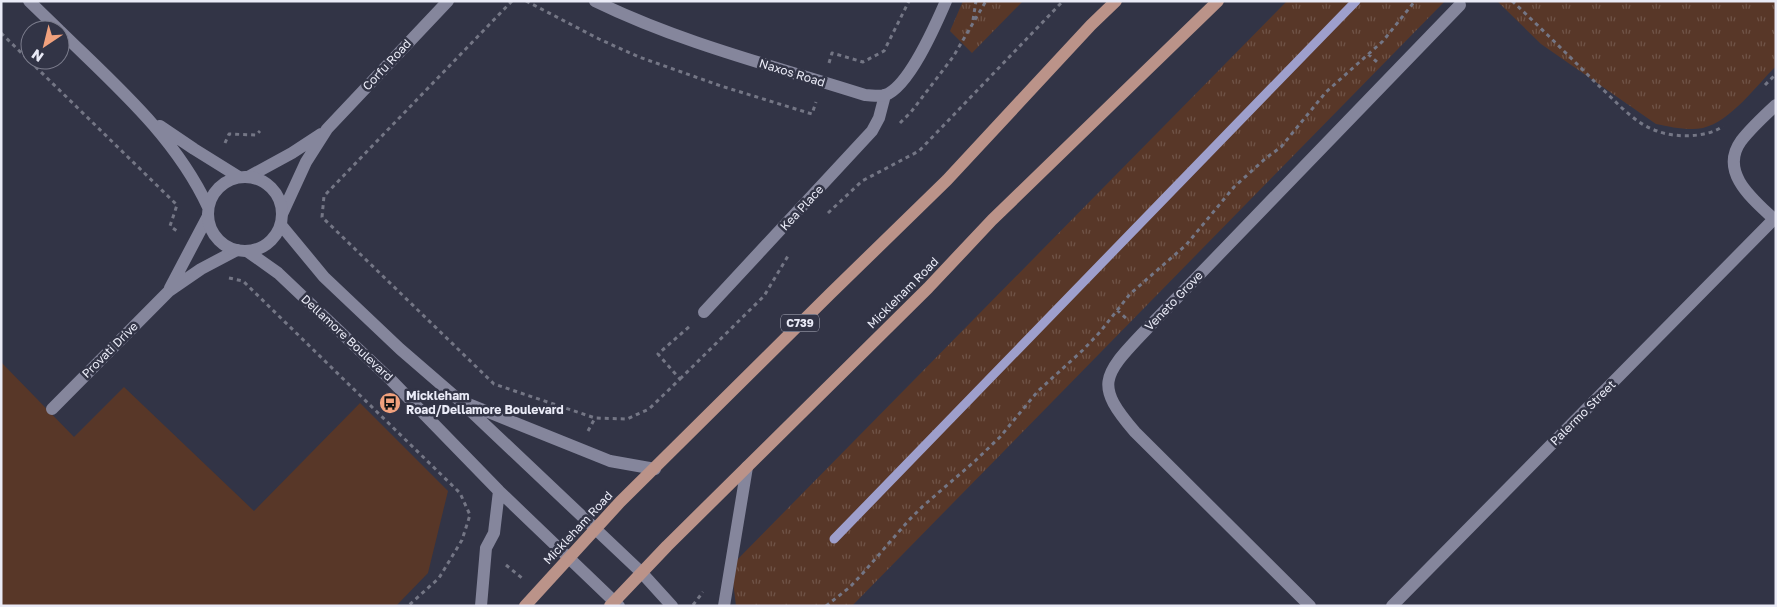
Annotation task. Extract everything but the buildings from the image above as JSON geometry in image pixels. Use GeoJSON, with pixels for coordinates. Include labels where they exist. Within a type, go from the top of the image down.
{"type":"FeatureCollection","features":[{"type":"Feature","properties":{"kind":"main road","name":"Mickleham Road"},"geometry":{"type":"LineString","coordinates":[[525,606],[620,502],[947,180],[1116,1]]}},
{"type":"Feature","properties":{"kind":"main road","name":"Mickleham Road"},"geometry":{"type":"LineString","coordinates":[[614,604],[642,572],[928,288],[992,220],[1218,1]]}},
{"type":"Feature","properties":{"kind":"street"},"geometry":{"type":"LineString","coordinates":[[29,1],[48,20]]}},
{"type":"Feature","properties":{"kind":"street","name":"Corfu Road"},"geometry":{"type":"LineString","coordinates":[[282,218],[306,162],[327,129],[448,1]]}},
{"type":"Feature","properties":{"kind":"street","name":"Naxos Road"},"geometry":{"type":"LineString","coordinates":[[595,1],[637,21],[697,43],[865,95],[884,95]]}},
{"type":"Feature","properties":{"kind":"street"},"geometry":{"type":"LineString","coordinates":[[884,95],[901,84],[908,74],[936,25],[946,1]]}},
{"type":"Feature","properties":{"kind":"street","name":"Veneto Grove"},"geometry":{"type":"LineString","coordinates":[[1310,606],[1135,432],[1113,404],[1109,395],[1110,376],[1122,355],[1460,5]]}},
{"type":"Feature","properties":{"kind":"street"},"geometry":{"type":"LineString","coordinates":[[70,42],[150,119],[194,149],[243,177]]}},
{"type":"Feature","properties":{"kind":"street","name":"Kea Place"},"geometry":{"type":"LineString","coordinates":[[704,312],[872,131],[880,118],[884,95]]}},
{"type":"Feature","properties":{"kind":"street"},"geometry":{"type":"LineString","coordinates":[[1775,220],[1741,185],[1735,174],[1734,162],[1736,149],[1741,140],[1776,105]]}},
{"type":"Feature","properties":{"kind":"street"},"geometry":{"type":"LineString","coordinates":[[150,119],[198,185],[208,211],[210,228],[226,246],[242,250],[258,249],[276,235],[282,218],[280,202],[268,184],[258,179],[243,177],[228,180],[219,187],[212,196],[208,211]]}},
{"type":"Feature","properties":{"kind":"street","name":"Corfu Road"},"geometry":{"type":"LineString","coordinates":[[243,177],[292,153],[327,129]]}},
{"type":"Feature","properties":{"kind":"street","name":"Provati Drive"},"geometry":{"type":"LineString","coordinates":[[169,291],[193,246],[208,211]]}},
{"type":"Feature","properties":{"kind":"street"},"geometry":{"type":"LineString","coordinates":[[282,218],[324,277],[400,349],[459,400],[595,530],[642,572],[672,606]]}},
{"type":"Feature","properties":{"kind":"street","name":"Palermo Street"},"geometry":{"type":"LineString","coordinates":[[1392,606],[1775,220]]}},
{"type":"Feature","properties":{"kind":"street","name":"Provati Drive"},"geometry":{"type":"LineString","coordinates":[[52,409],[169,291],[210,263],[242,250]]}},
{"type":"Feature","properties":{"kind":"street","name":"Dellamore Boulevard"},"geometry":{"type":"LineString","coordinates":[[242,250],[278,273],[391,380],[499,491],[614,604]]}},
{"type":"Feature","properties":{"kind":"street"},"geometry":{"type":"LineString","coordinates":[[459,400],[610,461],[655,469]]}},
{"type":"Feature","properties":{"kind":"street"},"geometry":{"type":"LineString","coordinates":[[724,606],[747,467]]}},
{"type":"Feature","properties":{"kind":"street"},"geometry":{"type":"LineString","coordinates":[[481,606],[486,548],[494,533],[499,491]]}},
{"type":"Feature","properties":{"kind":"path"},"geometry":{"type":"LineString","coordinates":[[512,1],[324,196],[322,217],[494,384],[595,418]]}},
{"type":"Feature","properties":{"kind":"path"},"geometry":{"type":"LineString","coordinates":[[526,1],[534,6],[537,1]]}},
{"type":"Feature","properties":{"kind":"path"},"geometry":{"type":"LineString","coordinates":[[972,23],[976,1]]}},
{"type":"Feature","properties":{"kind":"path"},"geometry":{"type":"LineString","coordinates":[[828,214],[862,181],[919,151],[1063,1]]}},
{"type":"Feature","properties":{"kind":"path"},"geometry":{"type":"LineString","coordinates":[[826,606],[857,580],[923,506],[976,462],[1000,437],[1038,391],[1100,332],[1130,294],[1186,245],[1234,188],[1266,158],[1281,147],[1326,92],[1383,42],[1415,1]]}},
{"type":"Feature","properties":{"kind":"path"},"geometry":{"type":"LineString","coordinates":[[1512,1],[1628,113],[1655,131],[1671,135],[1688,136],[1720,129],[1726,124]]}},
{"type":"Feature","properties":{"kind":"path"},"geometry":{"type":"LineString","coordinates":[[1,33],[177,205],[170,226],[193,246]]}},
{"type":"Feature","properties":{"kind":"path"},"geometry":{"type":"LineString","coordinates":[[1762,88],[1776,74]]}},
{"type":"Feature","properties":{"kind":"path"},"geometry":{"type":"LineString","coordinates":[[680,379],[764,296],[788,255]]}},
{"type":"Feature","properties":{"kind":"path"},"geometry":{"type":"LineString","coordinates":[[210,263],[229,278],[243,281],[460,493],[470,515],[462,540],[439,578],[408,606]]}},
{"type":"Feature","properties":{"kind":"path"},"geometry":{"type":"LineString","coordinates":[[462,540],[486,548],[539,591]]}},
{"type":"Feature","properties":{"kind":"path"},"geometry":{"type":"LineString","coordinates":[[693,606],[708,586]]}},
{"type":"Feature","properties":{"kind":"green space"},"geometry":{"type":"Polygon","coordinates":[[[963,1],[1023,1],[972,53],[950,31],[963,1]]]}},
{"type":"Feature","properties":{"kind":"green space"},"geometry":{"type":"Polygon","coordinates":[[[1287,1],[1445,1],[852,606],[736,606],[731,566],[1287,1]]]}},
{"type":"Feature","properties":{"kind":"green space"},"geometry":{"type":"Polygon","coordinates":[[[1497,1],[1776,1],[1776,66],[1733,111],[1713,124],[1703,128],[1691,129],[1656,124],[1541,44],[1497,1]]]}},
{"type":"Feature","properties":{"kind":"green space"},"geometry":{"type":"Polygon","coordinates":[[[1,362],[74,437],[124,387],[254,511],[360,403],[448,491],[428,573],[396,606],[1,606],[1,362]]]}},
{"type":"Feature","properties":{"kind":"waterway"},"geometry":{"type":"LineString","coordinates":[[834,539],[1356,1]]}},
{"type":"Feature","properties":{"kind":"place","name":"Mickleham Road/Dellamore Boulevard"},"geometry":{"type":"Point","coordinates":[390,403]}}]}
